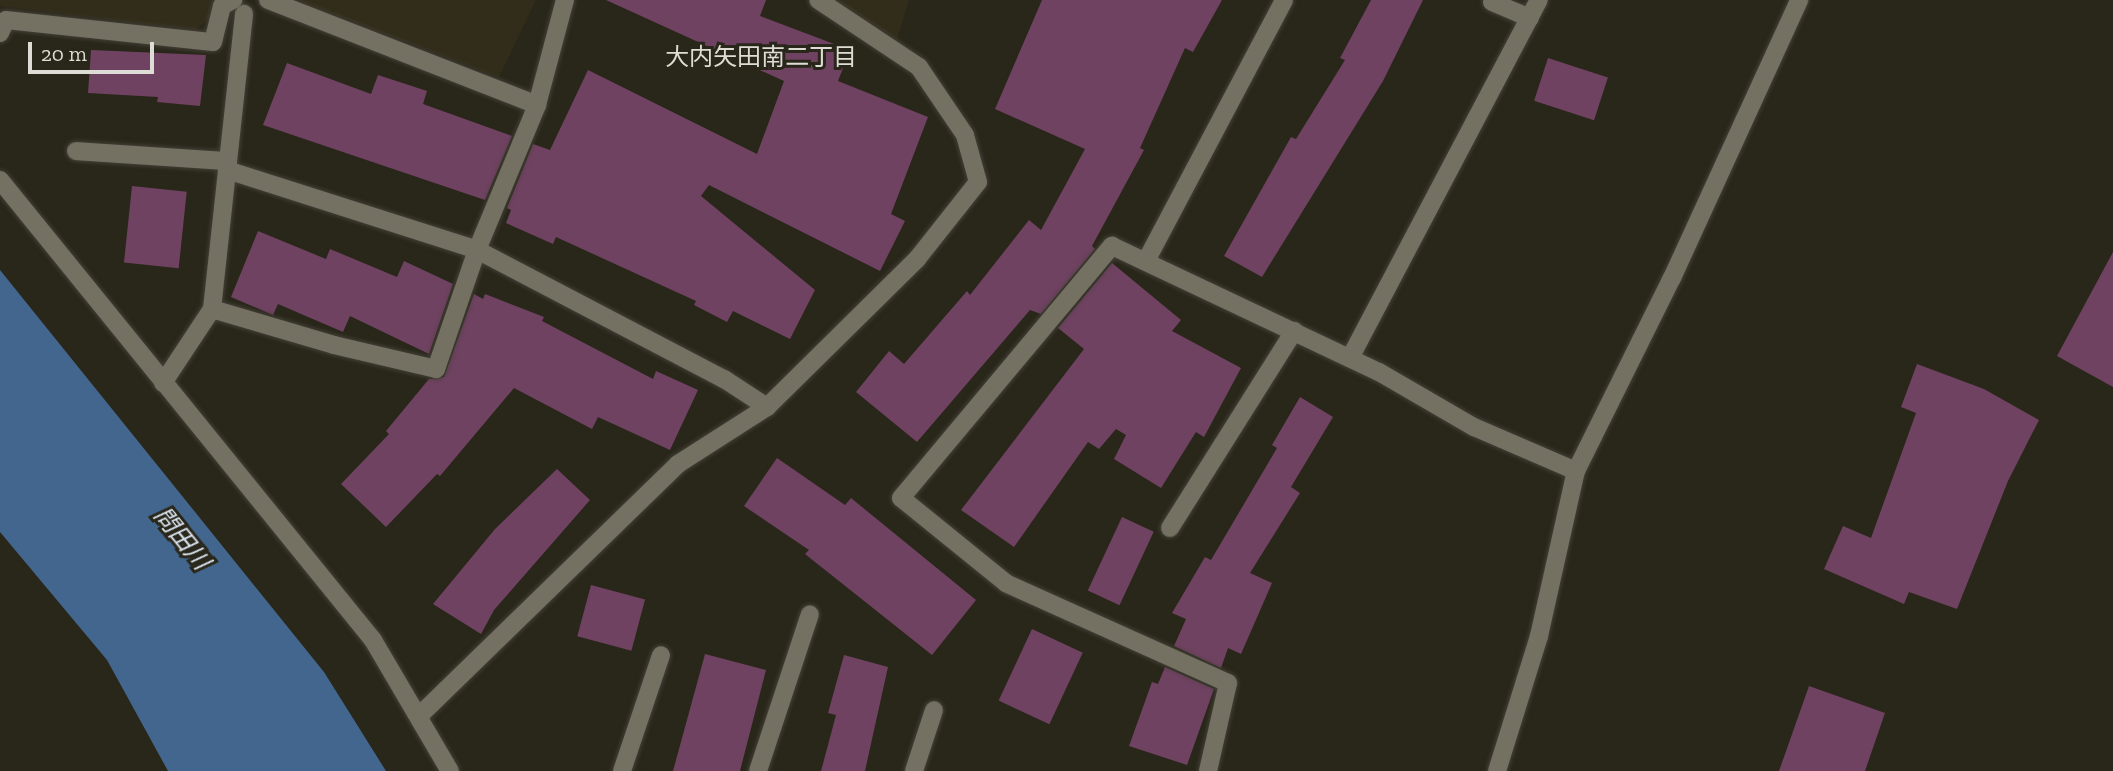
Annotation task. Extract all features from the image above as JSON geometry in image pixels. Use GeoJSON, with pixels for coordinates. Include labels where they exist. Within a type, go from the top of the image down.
{"type":"FeatureCollection","features":[{"type":"Feature","properties":{"kind":"street"},"geometry":{"type":"LineString","coordinates":[[268,0],[537,105]]}},
{"type":"Feature","properties":{"kind":"street"},"geometry":{"type":"LineString","coordinates":[[212,309],[436,369],[477,250],[537,105],[565,0]]}},
{"type":"Feature","properties":{"kind":"street"},"geometry":{"type":"LineString","coordinates":[[420,715],[678,464],[767,407],[917,259],[978,182],[965,135],[919,66],[818,0]]}},
{"type":"Feature","properties":{"kind":"street"},"geometry":{"type":"LineString","coordinates":[[1146,261],[1284,0]]}},
{"type":"Feature","properties":{"kind":"street"},"geometry":{"type":"LineString","coordinates":[[1350,358],[1539,0]]}},
{"type":"Feature","properties":{"kind":"street"},"geometry":{"type":"LineString","coordinates":[[1497,771],[1539,636],[1576,471],[1672,278],[1799,0]]}},
{"type":"Feature","properties":{"kind":"street"},"geometry":{"type":"LineString","coordinates":[[1492,2],[1530,18]]}},
{"type":"Feature","properties":{"kind":"street"},"geometry":{"type":"LineString","coordinates":[[0,33],[6,20],[213,42],[222,6],[238,7],[228,166],[212,309],[163,383]]}},
{"type":"Feature","properties":{"kind":"street"},"geometry":{"type":"LineString","coordinates":[[76,151],[228,166],[477,250],[724,379],[767,407]]}},
{"type":"Feature","properties":{"kind":"street"},"geometry":{"type":"LineString","coordinates":[[0,180],[373,639],[420,715],[450,771]]}},
{"type":"Feature","properties":{"kind":"street"},"geometry":{"type":"LineString","coordinates":[[1208,771],[1228,682],[1006,583],[901,498],[1112,246],[1350,358],[1475,427],[1576,471]]}},
{"type":"Feature","properties":{"kind":"street"},"geometry":{"type":"LineString","coordinates":[[1170,528],[1294,331]]}},
{"type":"Feature","properties":{"kind":"street"},"geometry":{"type":"LineString","coordinates":[[758,771],[810,614]]}},
{"type":"Feature","properties":{"kind":"street"},"geometry":{"type":"LineString","coordinates":[[622,771],[660,654]]}},
{"type":"Feature","properties":{"kind":"street"},"geometry":{"type":"LineString","coordinates":[[914,771],[934,710]]}},
{"type":"Feature","properties":{"kind":"shaded area"},"geometry":{"type":"Polygon","coordinates":[[[0,0],[217,0],[216,13],[195,30],[0,6],[0,0]]]}},
{"type":"Feature","properties":{"kind":"shaded area"},"geometry":{"type":"Polygon","coordinates":[[[296,0],[536,0],[499,77],[296,0]]]}},
{"type":"Feature","properties":{"kind":"shaded area"},"geometry":{"type":"Polygon","coordinates":[[[834,0],[909,0],[897,40],[834,0]]]}},
{"type":"Feature","properties":{"kind":"water","name":"問田川"},"geometry":{"type":"Polygon","coordinates":[[[0,270],[324,672],[386,771],[168,771],[107,660],[0,532],[0,270]]]}},
{"type":"Feature","properties":{"kind":"building"},"geometry":{"type":"Polygon","coordinates":[[[606,0],[766,0],[760,16],[850,50],[838,81],[928,117],[891,214],[905,221],[880,271],[709,185],[701,196],[815,290],[790,339],[733,311],[727,322],[694,305],[696,301],[556,237],[553,244],[506,223],[511,210],[507,208],[533,144],[550,150],[588,70],[757,154],[784,81],[606,0]]]}},
{"type":"Feature","properties":{"kind":"building"},"geometry":{"type":"Polygon","coordinates":[[[1042,0],[1222,0],[1193,52],[1185,48],[1140,148],[1144,150],[1092,246],[1095,249],[1041,314],[1030,310],[917,442],[856,392],[889,351],[904,364],[967,291],[970,295],[1029,220],[1041,230],[1085,149],[995,109],[1042,0]]]}},
{"type":"Feature","properties":{"kind":"building"},"geometry":{"type":"Polygon","coordinates":[[[1371,0],[1423,0],[1383,81],[1262,277],[1224,256],[1291,137],[1296,139],[1345,60],[1340,58],[1371,0]]]}},
{"type":"Feature","properties":{"kind":"building"},"geometry":{"type":"Polygon","coordinates":[[[91,50],[206,55],[200,106],[157,102],[158,97],[88,93],[91,50]]]}},
{"type":"Feature","properties":{"kind":"building"},"geometry":{"type":"Polygon","coordinates":[[[1548,58],[1608,77],[1594,120],[1534,101],[1548,58]]]}},
{"type":"Feature","properties":{"kind":"building"},"geometry":{"type":"Polygon","coordinates":[[[287,63],[371,94],[378,75],[427,91],[423,104],[512,136],[485,200],[263,125],[287,63]]]}},
{"type":"Feature","properties":{"kind":"building"},"geometry":{"type":"Polygon","coordinates":[[[132,186],[187,192],[179,268],[124,263],[132,186]]]}},
{"type":"Feature","properties":{"kind":"building"},"geometry":{"type":"Polygon","coordinates":[[[258,231],[326,259],[330,249],[397,277],[404,261],[453,284],[429,354],[350,316],[343,332],[278,304],[273,315],[231,297],[258,231]]]}},
{"type":"Feature","properties":{"kind":"building"},"geometry":{"type":"Polygon","coordinates":[[[2113,252],[2113,387],[2057,356],[2113,252]]]}},
{"type":"Feature","properties":{"kind":"building"},"geometry":{"type":"Polygon","coordinates":[[[1112,263],[1181,320],[1172,331],[1241,368],[1204,437],[1196,432],[1161,488],[1114,459],[1126,435],[1116,429],[1099,449],[1088,442],[1014,547],[961,510],[1084,349],[1058,328],[1112,263]]]}},
{"type":"Feature","properties":{"kind":"building"},"geometry":{"type":"Polygon","coordinates":[[[474,294],[483,299],[485,294],[544,317],[542,321],[653,379],[656,371],[698,390],[670,450],[598,417],[592,429],[514,388],[440,476],[437,474],[386,527],[341,484],[389,434],[386,431],[429,379],[444,377],[474,294]]]}},
{"type":"Feature","properties":{"kind":"building"},"geometry":{"type":"Polygon","coordinates":[[[1917,364],[1984,389],[2039,420],[2008,481],[1957,609],[1909,592],[1904,604],[1824,569],[1843,526],[1871,538],[1916,413],[1901,407],[1917,364]]]}},
{"type":"Feature","properties":{"kind":"building"},"geometry":{"type":"Polygon","coordinates":[[[1300,397],[1333,417],[1291,487],[1300,493],[1250,573],[1272,583],[1241,654],[1228,648],[1221,668],[1174,646],[1186,619],[1172,613],[1205,557],[1211,560],[1277,448],[1272,445],[1300,397]]]}},
{"type":"Feature","properties":{"kind":"building"},"geometry":{"type":"Polygon","coordinates":[[[777,458],[845,505],[851,498],[976,600],[932,655],[805,554],[809,550],[744,506],[777,458]]]}},
{"type":"Feature","properties":{"kind":"building"},"geometry":{"type":"Polygon","coordinates":[[[557,469],[590,500],[494,610],[481,634],[433,604],[495,529],[557,469]]]}},
{"type":"Feature","properties":{"kind":"building"},"geometry":{"type":"Polygon","coordinates":[[[1122,517],[1154,532],[1119,605],[1088,590],[1122,517]]]}},
{"type":"Feature","properties":{"kind":"building"},"geometry":{"type":"Polygon","coordinates":[[[591,585],[645,599],[631,651],[577,636],[591,585]]]}},
{"type":"Feature","properties":{"kind":"building"},"geometry":{"type":"Polygon","coordinates":[[[1032,629],[1083,653],[1049,724],[999,701],[1032,629]]]}},
{"type":"Feature","properties":{"kind":"building"},"geometry":{"type":"Polygon","coordinates":[[[705,654],[766,670],[740,771],[673,771],[705,654]]]}},
{"type":"Feature","properties":{"kind":"building"},"geometry":{"type":"Polygon","coordinates":[[[844,655],[888,667],[865,771],[821,771],[836,715],[828,713],[844,655]]]}},
{"type":"Feature","properties":{"kind":"building"},"geometry":{"type":"Polygon","coordinates":[[[1165,667],[1214,689],[1187,765],[1129,746],[1152,682],[1158,684],[1165,667]]]}},
{"type":"Feature","properties":{"kind":"building"},"geometry":{"type":"Polygon","coordinates":[[[1809,686],[1885,713],[1865,771],[1779,771],[1809,686]]]}},
{"type":"Feature","properties":{"kind":"district","name":"大内矢田南二丁目"},"geometry":{"type":"Point","coordinates":[761,57]}}]}
